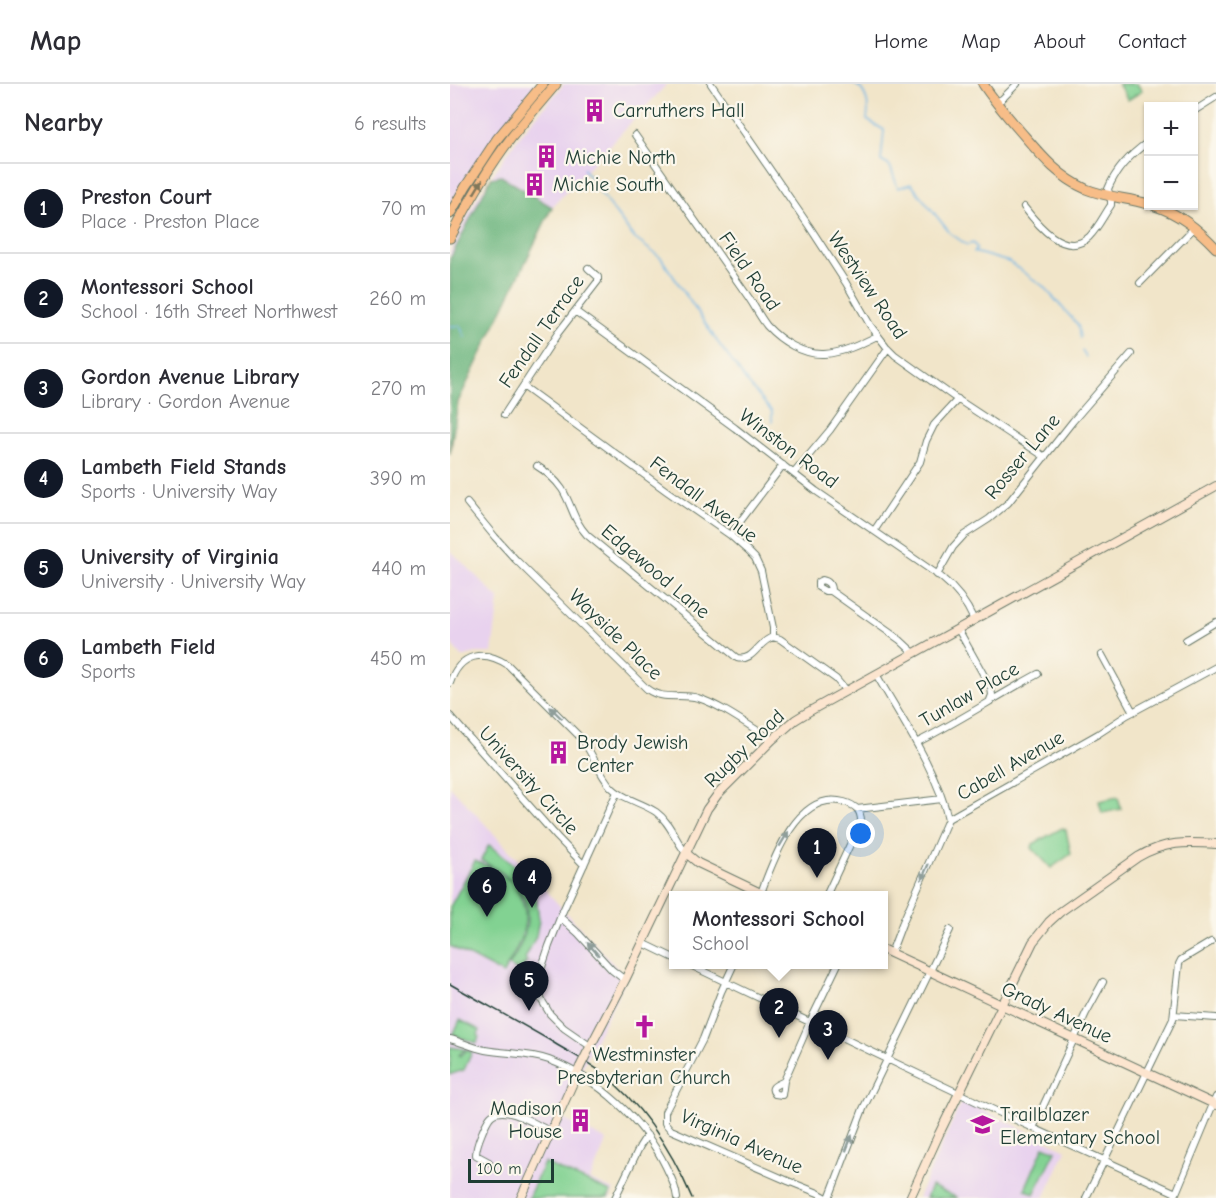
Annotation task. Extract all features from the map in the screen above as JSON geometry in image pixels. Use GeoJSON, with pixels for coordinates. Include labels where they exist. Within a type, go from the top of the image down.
{"type":"FeatureCollection","features":[{"type":"Feature","properties":{"kind":"main road"},"geometry":{"type":"LineString","coordinates":[[450,214],[497,139],[543,84]]}},
{"type":"Feature","properties":{"kind":"main road"},"geometry":{"type":"LineString","coordinates":[[450,238],[494,162],[556,84]]}},
{"type":"Feature","properties":{"kind":"main road"},"geometry":{"type":"LineString","coordinates":[[983,84],[1042,157],[1061,175],[1085,188],[1144,203]]}},
{"type":"Feature","properties":{"kind":"main road"},"geometry":{"type":"LineString","coordinates":[[1165,210],[1178,215],[1195,227],[1216,248]]}},
{"type":"Feature","properties":{"kind":"street","name":"Westview Road"},"geometry":{"type":"LineString","coordinates":[[711,84],[810,226],[877,336],[896,355],[1045,457]]}},
{"type":"Feature","properties":{"kind":"street"},"geometry":{"type":"LineString","coordinates":[[996,102],[1017,84]]}},
{"type":"Feature","properties":{"kind":"street"},"geometry":{"type":"LineString","coordinates":[[1198,108],[1216,97]]}},
{"type":"Feature","properties":{"kind":"street","name":"Field Road"},"geometry":{"type":"LineString","coordinates":[[635,135],[766,324],[775,333],[801,350],[824,354],[848,349],[877,336]]}},
{"type":"Feature","properties":{"kind":"street"},"geometry":{"type":"LineString","coordinates":[[1024,207],[1050,234],[1063,242],[1084,241],[1092,234],[1111,205],[1108,189],[1116,173],[1144,146]]}},
{"type":"Feature","properties":{"kind":"street"},"geometry":{"type":"LineString","coordinates":[[1140,283],[1195,227]]}},
{"type":"Feature","properties":{"kind":"street","name":"Fendall Terrace"},"geometry":{"type":"LineString","coordinates":[[504,414],[558,333],[598,281],[598,277],[588,268]]}},
{"type":"Feature","properties":{"kind":"street","name":"Winston Road"},"geometry":{"type":"LineString","coordinates":[[575,311],[953,587],[968,607],[974,620]]}},
{"type":"Feature","properties":{"kind":"street"},"geometry":{"type":"LineString","coordinates":[[794,473],[830,430],[888,348]]}},
{"type":"Feature","properties":{"kind":"street","name":"Rosser Lane"},"geometry":{"type":"LineString","coordinates":[[937,575],[952,547],[964,535],[1008,503],[1073,421],[1131,354]]}},
{"type":"Feature","properties":{"kind":"street","name":"Fendall Avenue"},"geometry":{"type":"LineString","coordinates":[[523,386],[748,550],[758,564],[773,628],[773,638]]}},
{"type":"Feature","properties":{"kind":"street"},"geometry":{"type":"LineString","coordinates":[[874,531],[920,462],[926,441],[934,425],[958,399]]}},
{"type":"Feature","properties":{"kind":"street"},"geometry":{"type":"LineString","coordinates":[[730,535],[783,465]]}},
{"type":"Feature","properties":{"kind":"street","name":"Edgewood Lane"},"geometry":{"type":"LineString","coordinates":[[537,466],[552,476],[561,488],[576,521],[587,535],[737,658],[740,660],[748,658],[766,639],[773,638]]}},
{"type":"Feature","properties":{"kind":"street","name":"Rugby Road"},"geometry":{"type":"LineString","coordinates":[[521,1198],[588,1049],[626,980],[713,800],[795,720],[1216,486]]}},
{"type":"Feature","properties":{"kind":"street","name":"Wayside Place"},"geometry":{"type":"LineString","coordinates":[[467,503],[516,560],[647,689],[663,697],[683,696],[700,699],[725,711],[772,740]]}},
{"type":"Feature","properties":{"kind":"street"},"geometry":{"type":"LineString","coordinates":[[831,591],[900,640],[914,653]]}},
{"type":"Feature","properties":{"kind":"street"},"geometry":{"type":"LineString","coordinates":[[1186,640],[1216,622]]}},
{"type":"Feature","properties":{"kind":"street"},"geometry":{"type":"LineString","coordinates":[[958,629],[991,688],[992,695],[988,702]]}},
{"type":"Feature","properties":{"kind":"street"},"geometry":{"type":"LineString","coordinates":[[773,638],[780,639],[836,679],[846,691]]}},
{"type":"Feature","properties":{"kind":"street"},"geometry":{"type":"LineString","coordinates":[[1102,655],[1133,712]]}},
{"type":"Feature","properties":{"kind":"street"},"geometry":{"type":"LineString","coordinates":[[450,683],[457,667],[473,656],[495,658],[508,665],[582,739],[606,781],[617,792],[628,800],[658,813],[686,853],[698,862],[758,891]]}},
{"type":"Feature","properties":{"kind":"street","name":"Cabell Avenue"},"geometry":{"type":"LineString","coordinates":[[888,950],[902,924],[948,819],[1133,712],[1216,667]]}},
{"type":"Feature","properties":{"kind":"street"},"geometry":{"type":"LineString","coordinates":[[876,674],[938,786],[948,819]]}},
{"type":"Feature","properties":{"kind":"street","name":"Tunlaw Place"},"geometry":{"type":"LineString","coordinates":[[916,743],[1038,674]]}},
{"type":"Feature","properties":{"kind":"street","name":"University Circle"},"geometry":{"type":"LineString","coordinates":[[450,716],[584,865]]}},
{"type":"Feature","properties":{"kind":"street"},"geometry":{"type":"LineString","coordinates":[[588,1049],[550,1014],[542,999],[539,983],[541,967],[560,917],[617,792]]}},
{"type":"Feature","properties":{"kind":"street"},"geometry":{"type":"LineString","coordinates":[[857,809],[942,799]]}},
{"type":"Feature","properties":{"kind":"street"},"geometry":{"type":"LineString","coordinates":[[765,891],[782,840],[795,823],[815,806],[827,801],[841,801],[857,809],[861,816],[860,824],[828,891]]}},
{"type":"Feature","properties":{"kind":"street"},"geometry":{"type":"LineString","coordinates":[[910,1198],[1033,942],[1049,922],[1146,852],[1171,844],[1216,844]]}},
{"type":"Feature","properties":{"kind":"street"},"geometry":{"type":"LineString","coordinates":[[560,917],[612,970],[626,980]]}},
{"type":"Feature","properties":{"kind":"street"},"geometry":{"type":"LineString","coordinates":[[828,1198],[855,1128],[950,930]]}},
{"type":"Feature","properties":{"kind":"street"},"geometry":{"type":"LineString","coordinates":[[1086,1198],[1174,1015],[1179,964],[1181,960],[1211,942]]}},
{"type":"Feature","properties":{"kind":"street"},"geometry":{"type":"LineString","coordinates":[[643,943],[669,956]]}},
{"type":"Feature","properties":{"kind":"street","name":"Grady Avenue"},"geometry":{"type":"LineString","coordinates":[[888,952],[1147,1073],[1215,1102]]}},
{"type":"Feature","properties":{"kind":"street"},"geometry":{"type":"LineString","coordinates":[[698,969],[1175,1195],[1215,1102]]}},
{"type":"Feature","properties":{"kind":"street"},"geometry":{"type":"LineString","coordinates":[[725,982],[732,969]]}},
{"type":"Feature","properties":{"kind":"street"},"geometry":{"type":"LineString","coordinates":[[784,1081],[836,969]]}},
{"type":"Feature","properties":{"kind":"street","name":"Virginia Avenue"},"geometry":{"type":"LineString","coordinates":[[725,982],[703,1038],[665,1112],[664,1120],[667,1127],[828,1198]]}},
{"type":"Feature","properties":{"kind":"street"},"geometry":{"type":"LineString","coordinates":[[1033,1128],[1086,1013],[1103,982]]}},
{"type":"Feature","properties":{"kind":"street"},"geometry":{"type":"LineString","coordinates":[[1174,1015],[1216,1018]]}},
{"type":"Feature","properties":{"kind":"street"},"geometry":{"type":"LineString","coordinates":[[450,1039],[484,1050],[527,1054],[579,1070],[590,1082],[623,1107],[637,1122],[659,1154],[670,1175],[677,1198]]}},
{"type":"Feature","properties":{"kind":"street"},"geometry":{"type":"LineString","coordinates":[[489,1162],[476,1155],[476,1147],[490,1117],[497,1112],[505,1111],[525,1118],[551,1132]]}},
{"type":"Feature","properties":{"kind":"street"},"geometry":{"type":"LineString","coordinates":[[615,1198],[647,1136]]}},
{"type":"Feature","properties":{"kind":"shaded area"},"geometry":{"type":"Polygon","coordinates":[[[450,84],[543,84],[497,139],[450,216],[450,84]]]}},
{"type":"Feature","properties":{"kind":"shaded area"},"geometry":{"type":"Polygon","coordinates":[[[564,84],[667,84],[552,207],[450,380],[450,252],[477,198],[521,134],[564,84]]]}},
{"type":"Feature","properties":{"kind":"shaded area"},"geometry":{"type":"Polygon","coordinates":[[[450,550],[499,599],[492,653],[476,653],[461,657],[450,641],[450,550]]]}},
{"type":"Feature","properties":{"kind":"shaded area"},"geometry":{"type":"Polygon","coordinates":[[[450,786],[626,978],[558,1117],[607,1140],[590,1180],[614,1190],[610,1198],[450,1198],[450,786]]]}},
{"type":"Feature","properties":{"kind":"shaded area","name":"Trailblazer Elementary School"},"geometry":{"type":"Polygon","coordinates":[[[962,1100],[1066,1150],[1044,1198],[918,1198],[962,1100]]]}},
{"type":"Feature","properties":{"kind":"green space"},"geometry":{"type":"Polygon","coordinates":[[[1118,84],[1137,84],[1142,91],[1128,100],[1118,84]]]}},
{"type":"Feature","properties":{"kind":"green space"},"geometry":{"type":"Polygon","coordinates":[[[501,176],[552,207],[458,402],[450,454],[450,259],[491,178],[501,176]]]}},
{"type":"Feature","properties":{"kind":"green space"},"geometry":{"type":"Polygon","coordinates":[[[1118,797],[1121,809],[1102,813],[1099,801],[1118,797]]]}},
{"type":"Feature","properties":{"kind":"green space"},"geometry":{"type":"Polygon","coordinates":[[[1062,828],[1066,830],[1071,854],[1051,868],[1032,848],[1033,844],[1062,828]]]}},
{"type":"Feature","properties":{"kind":"green space"},"geometry":{"type":"Polygon","coordinates":[[[489,845],[520,870],[536,895],[539,920],[536,936],[525,959],[527,961],[520,972],[509,966],[524,936],[527,916],[526,906],[516,886],[524,909],[524,928],[503,974],[450,946],[450,907],[475,861],[512,882],[504,874],[481,860],[489,845]]]}},
{"type":"Feature","properties":{"kind":"green space"},"geometry":{"type":"Polygon","coordinates":[[[460,1020],[480,1030],[477,1043],[453,1035],[460,1020]]]}},
{"type":"Feature","properties":{"kind":"green space"},"geometry":{"type":"Polygon","coordinates":[[[450,1047],[465,1049],[460,1056],[466,1050],[472,1052],[464,1070],[452,1074],[450,1074],[450,1047]]]}},
{"type":"Feature","properties":{"kind":"green space"},"geometry":{"type":"Polygon","coordinates":[[[1044,1146],[1056,1151],[1034,1194],[1025,1189],[1044,1146]]]}},
{"type":"Feature","properties":{"kind":"green space"},"geometry":{"type":"Polygon","coordinates":[[[544,1163],[611,1192],[608,1198],[528,1198],[544,1163]]]}},
{"type":"Feature","properties":{"kind":"green space"},"geometry":{"type":"Polygon","coordinates":[[[931,1186],[958,1198],[926,1198],[931,1186]]]}},
{"type":"Feature","properties":{"kind":"waterway"},"geometry":{"type":"LineString","coordinates":[[854,84],[865,95],[867,120],[884,130],[881,161],[890,166],[898,188],[911,184],[950,233],[967,245],[973,243],[977,248],[974,252],[1009,262],[1043,286],[1078,325],[1080,338]]}},
{"type":"Feature","properties":{"kind":"waterway"},"geometry":{"type":"LineString","coordinates":[[583,168],[634,238],[661,258],[719,344],[772,412],[772,422]]}},
{"type":"Feature","properties":{"kind":"waterway"},"geometry":{"type":"LineString","coordinates":[[450,326],[460,326],[465,337]]}},
{"type":"Feature","properties":{"kind":"waterway"},"geometry":{"type":"LineString","coordinates":[[1082,351],[1086,357]]}},
{"type":"Feature","properties":{"kind":"railway"},"geometry":{"type":"LineString","coordinates":[[450,984],[584,1061],[616,1085],[643,1113],[665,1145],[692,1198]]}},
{"type":"Feature","properties":{"kind":"place","name":"Carruthers Hall"},"geometry":{"type":"Point","coordinates":[595,110]}},
{"type":"Feature","properties":{"kind":"place","name":"Michie North"},"geometry":{"type":"Point","coordinates":[547,157]}},
{"type":"Feature","properties":{"kind":"place","name":"Michie South"},"geometry":{"type":"Point","coordinates":[535,184]}},
{"type":"Feature","properties":{"kind":"place","name":"Brody Jewish Center"},"geometry":{"type":"Point","coordinates":[559,753]}},
{"type":"Feature","properties":{"kind":"place","name":"Preston Court"},"geometry":{"type":"Point","coordinates":[817,878]}},
{"type":"Feature","properties":{"kind":"place","name":"Lambeth Field Stands"},"geometry":{"type":"Point","coordinates":[532,908]}},
{"type":"Feature","properties":{"kind":"place","name":"Lambeth Field"},"geometry":{"type":"Point","coordinates":[487,917]}},
{"type":"Feature","properties":{"kind":"place","name":"University of Virginia"},"geometry":{"type":"Point","coordinates":[529,1011]}},
{"type":"Feature","properties":{"kind":"place","name":"Westminster Presbyterian Church"},"geometry":{"type":"Point","coordinates":[644,1026]}},
{"type":"Feature","properties":{"kind":"place","name":"Montessori School"},"geometry":{"type":"Point","coordinates":[779,1038]}},
{"type":"Feature","properties":{"kind":"place","name":"Gordon Avenue Library"},"geometry":{"type":"Point","coordinates":[828,1060]}},
{"type":"Feature","properties":{"kind":"place","name":"Madison House"},"geometry":{"type":"Point","coordinates":[580,1120]}},
{"type":"Feature","properties":{"kind":"place","name":"Trailblazer Elementary School"},"geometry":{"type":"Point","coordinates":[982,1125]}}]}
